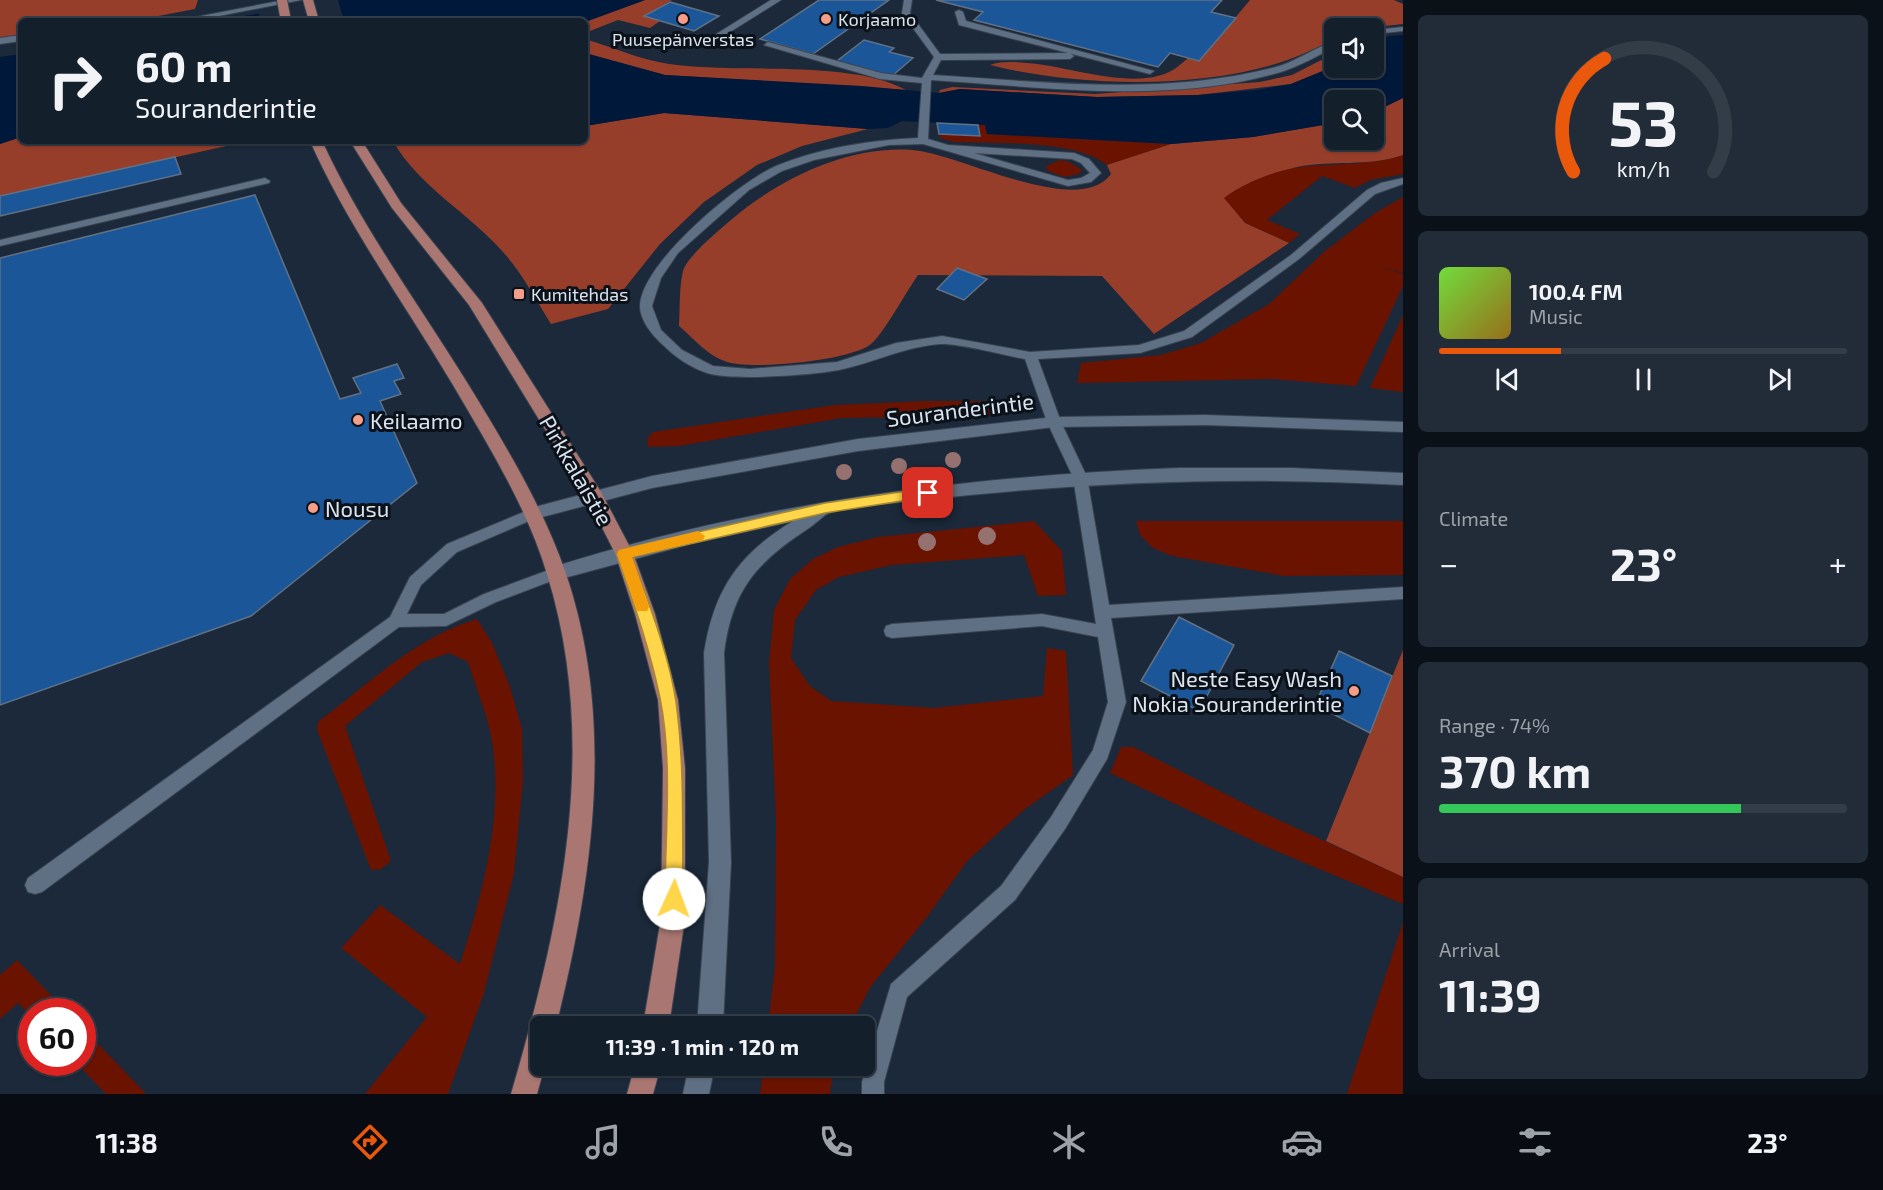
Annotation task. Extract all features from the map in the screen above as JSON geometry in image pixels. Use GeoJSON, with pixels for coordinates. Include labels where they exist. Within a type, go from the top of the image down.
{"type":"FeatureCollection","features":[{"type":"Feature","properties":{"kind":"main road"},"geometry":{"type":"LineString","coordinates":[[282,0],[285,18]]}},
{"type":"Feature","properties":{"kind":"main road"},"geometry":{"type":"LineString","coordinates":[[308,0],[313,18]]}},
{"type":"Feature","properties":{"kind":"main road"},"geometry":{"type":"LineString","coordinates":[[318,144],[358,223],[460,384],[531,514],[557,573],[581,682],[583,763],[581,816],[568,927],[546,1016]]}},
{"type":"Feature","properties":{"kind":"main road","name":"Pirkkalaistie"},"geometry":{"type":"LineString","coordinates":[[358,144],[396,206],[475,303],[595,496],[624,554],[645,614],[668,700],[674,768],[673,918],[658,1016]]}},
{"type":"Feature","properties":{"kind":"main road"},"geometry":{"type":"LineString","coordinates":[[524,1094],[530,1073]]}},
{"type":"Feature","properties":{"kind":"main road"},"geometry":{"type":"LineString","coordinates":[[640,1094],[645,1076]]}},
{"type":"Feature","properties":{"kind":"street","name":"Souranderintie"},"geometry":{"type":"LineString","coordinates":[[531,514],[652,482],[858,445],[1054,422],[1205,420],[1403,427]]}},
{"type":"Feature","properties":{"kind":"street"},"geometry":{"type":"LineString","coordinates":[[557,573],[624,554],[825,508],[888,498],[1080,477],[1166,474],[1359,476],[1403,479]]}},
{"type":"Feature","properties":{"kind":"street"},"geometry":{"type":"LineString","coordinates":[[711,1016],[720,862],[714,653],[717,625],[734,588],[748,565],[768,547],[825,508]]}},
{"type":"Feature","properties":{"kind":"street"},"geometry":{"type":"LineString","coordinates":[[696,1094],[700,1076]]}},
{"type":"Feature","properties":{"kind":"lane"},"geometry":{"type":"LineString","coordinates":[[196,18],[297,0]]}},
{"type":"Feature","properties":{"kind":"lane"},"geometry":{"type":"LineString","coordinates":[[714,38],[777,0]]}},
{"type":"Feature","properties":{"kind":"lane"},"geometry":{"type":"LineString","coordinates":[[908,0],[906,13],[938,57]]}},
{"type":"Feature","properties":{"kind":"lane"},"geometry":{"type":"LineString","coordinates":[[959,12],[963,23],[1150,71]]}},
{"type":"Feature","properties":{"kind":"lane"},"geometry":{"type":"LineString","coordinates":[[1384,31],[1402,29]]}},
{"type":"Feature","properties":{"kind":"lane"},"geometry":{"type":"LineString","coordinates":[[0,41],[18,38]]}},
{"type":"Feature","properties":{"kind":"lane"},"geometry":{"type":"LineString","coordinates":[[768,45],[859,71],[926,82],[1099,87],[1219,81],[1280,69],[1324,49]]}},
{"type":"Feature","properties":{"kind":"lane"},"geometry":{"type":"LineString","coordinates":[[938,57],[1093,56]]}},
{"type":"Feature","properties":{"kind":"lane"},"geometry":{"type":"LineString","coordinates":[[923,141],[926,82],[938,57]]}},
{"type":"Feature","properties":{"kind":"lane"},"geometry":{"type":"LineString","coordinates":[[947,148],[1074,156],[1085,161],[1096,173],[1092,178],[1082,182],[1068,183],[947,148],[923,141],[889,142],[813,157],[778,170],[745,188],[674,251],[655,278],[646,306],[655,331],[678,353],[710,370],[740,372],[838,366],[896,347],[942,340],[1030,356],[1140,349],[1188,334],[1294,257],[1371,192],[1385,185],[1403,181]]}},
{"type":"Feature","properties":{"kind":"lane"},"geometry":{"type":"LineString","coordinates":[[0,243],[265,181]]}},
{"type":"Feature","properties":{"kind":"lane"},"geometry":{"type":"LineString","coordinates":[[873,1094],[873,1082],[898,991],[1008,893],[1058,823],[1101,753],[1117,702],[1080,477],[1054,422],[1030,356]]}},
{"type":"Feature","properties":{"kind":"lane"},"geometry":{"type":"LineString","coordinates":[[35,885],[396,621],[415,581],[452,548],[531,514]]}},
{"type":"Feature","properties":{"kind":"lane"},"geometry":{"type":"LineString","coordinates":[[396,621],[446,620],[490,598],[557,573]]}},
{"type":"Feature","properties":{"kind":"lane"},"geometry":{"type":"LineString","coordinates":[[1102,612],[1403,592]]}},
{"type":"Feature","properties":{"kind":"lane"},"geometry":{"type":"LineString","coordinates":[[892,632],[1042,620],[1105,632]]}},
{"type":"Feature","properties":{"kind":"shaded area"},"geometry":{"type":"Polygon","coordinates":[[[0,0],[198,0],[195,9],[148,18],[18,18],[18,35],[0,38],[0,0]]]}},
{"type":"Feature","properties":{"kind":"shaded area"},"geometry":{"type":"Polygon","coordinates":[[[645,0],[672,0],[644,16],[660,21],[650,28],[618,20],[588,32],[588,21],[645,0]]]}},
{"type":"Feature","properties":{"kind":"shaded area"},"geometry":{"type":"Polygon","coordinates":[[[1250,0],[1394,0],[1403,4],[1403,24],[1384,26],[1384,18],[1324,18],[1324,44],[1296,57],[1240,73],[1169,81],[1094,81],[1023,72],[990,65],[1003,62],[1044,65],[1118,78],[1137,79],[1154,77],[1172,71],[1188,58],[1199,61],[1250,0]]]}},
{"type":"Feature","properties":{"kind":"shaded area"},"geometry":{"type":"Polygon","coordinates":[[[588,40],[669,64],[855,74],[882,80],[906,90],[665,75],[588,54],[588,40]]]}},
{"type":"Feature","properties":{"kind":"shaded area"},"geometry":{"type":"Polygon","coordinates":[[[1324,59],[1324,70],[1291,84],[1198,95],[1097,97],[960,89],[939,93],[940,90],[952,87],[1095,94],[1260,82],[1292,75],[1324,59]]]}},
{"type":"Feature","properties":{"kind":"shaded area"},"geometry":{"type":"Polygon","coordinates":[[[1403,98],[1403,155],[1377,161],[1310,165],[1287,169],[1250,183],[1224,198],[1245,223],[1289,243],[1154,334],[1102,276],[918,275],[871,344],[843,355],[800,362],[757,365],[727,362],[707,351],[679,326],[683,271],[701,247],[747,207],[784,183],[846,157],[868,152],[912,150],[933,154],[1017,180],[1073,190],[1095,186],[1111,174],[1107,165],[1171,144],[1253,137],[1324,125],[1324,150],[1384,150],[1384,107],[1403,98]]]}},
{"type":"Feature","properties":{"kind":"shaded area"},"geometry":{"type":"Polygon","coordinates":[[[664,113],[868,129],[802,146],[757,165],[704,202],[660,244],[608,309],[551,324],[510,260],[490,238],[416,172],[395,144],[588,144],[588,126],[664,113]]]}},
{"type":"Feature","properties":{"kind":"shaded area"},"geometry":{"type":"Polygon","coordinates":[[[978,125],[985,125],[987,134],[1171,144],[1107,165],[1093,157],[1055,147],[1034,144],[954,142],[940,138],[939,134],[980,136],[978,125]]]}},
{"type":"Feature","properties":{"kind":"shaded area"},"geometry":{"type":"Polygon","coordinates":[[[18,138],[18,144],[235,144],[0,196],[0,144],[18,138]]]}},
{"type":"Feature","properties":{"kind":"shaded area"},"geometry":{"type":"Polygon","coordinates":[[[1403,155],[1403,174],[1370,180],[1355,188],[1322,176],[1267,220],[1300,234],[1289,243],[1245,223],[1223,198],[1250,182],[1280,171],[1301,167],[1378,161],[1403,155]]]}},
{"type":"Feature","properties":{"kind":"shaded area"},"geometry":{"type":"Polygon","coordinates":[[[1060,160],[1069,162],[1082,170],[1079,174],[1064,177],[1048,171],[1046,166],[1060,160]]]}},
{"type":"Feature","properties":{"kind":"shaded area"},"geometry":{"type":"Polygon","coordinates":[[[1403,197],[1403,273],[1378,266],[1403,274],[1403,286],[1356,386],[1272,379],[1077,383],[1081,363],[1161,355],[1201,343],[1269,304],[1325,251],[1375,213],[1403,197]]]}},
{"type":"Feature","properties":{"kind":"shaded area"},"geometry":{"type":"Polygon","coordinates":[[[1403,315],[1403,392],[1370,388],[1403,315]]]}},
{"type":"Feature","properties":{"kind":"shaded area"},"geometry":{"type":"Polygon","coordinates":[[[924,401],[1012,401],[1003,410],[988,416],[841,418],[679,446],[648,447],[647,439],[653,432],[835,405],[924,401]]]}},
{"type":"Feature","properties":{"kind":"shaded area"},"geometry":{"type":"Polygon","coordinates":[[[1034,521],[1062,551],[1066,595],[1038,596],[1024,555],[892,565],[839,577],[816,590],[795,620],[791,658],[810,686],[831,701],[934,708],[1043,696],[1047,648],[1066,651],[1073,775],[1025,809],[967,861],[927,917],[871,986],[855,1016],[769,1016],[775,966],[776,820],[769,662],[774,610],[790,579],[813,559],[838,547],[878,537],[1034,521]]]}},
{"type":"Feature","properties":{"kind":"shaded area"},"geometry":{"type":"Polygon","coordinates":[[[1136,521],[1403,521],[1403,575],[1284,576],[1172,556],[1153,548],[1140,535],[1136,521]]]}},
{"type":"Feature","properties":{"kind":"shaded area"},"geometry":{"type":"Polygon","coordinates":[[[477,619],[492,643],[510,687],[522,729],[523,780],[514,873],[484,993],[448,1094],[365,1094],[427,1017],[341,948],[380,905],[460,964],[477,909],[489,852],[495,794],[495,765],[489,727],[468,662],[449,653],[422,662],[345,726],[391,861],[381,869],[371,870],[317,730],[318,722],[413,649],[433,637],[477,619]]]}},
{"type":"Feature","properties":{"kind":"shaded area"},"geometry":{"type":"Polygon","coordinates":[[[1403,650],[1403,877],[1326,841],[1403,650]]]}},
{"type":"Feature","properties":{"kind":"shaded area"},"geometry":{"type":"Polygon","coordinates":[[[1121,747],[1133,747],[1261,812],[1403,877],[1403,904],[1264,846],[1110,773],[1121,747]]]}},
{"type":"Feature","properties":{"kind":"shaded area"},"geometry":{"type":"Polygon","coordinates":[[[1403,922],[1403,1094],[1347,1094],[1403,922]]]}},
{"type":"Feature","properties":{"kind":"shaded area"},"geometry":{"type":"Polygon","coordinates":[[[17,960],[54,998],[18,998],[18,1003],[0,1019],[0,975],[17,960]]]}},
{"type":"Feature","properties":{"kind":"shaded area"},"geometry":{"type":"Polygon","coordinates":[[[96,1042],[146,1094],[106,1094],[89,1076],[96,1076],[96,1042]]]}},
{"type":"Feature","properties":{"kind":"shaded area"},"geometry":{"type":"Polygon","coordinates":[[[762,1076],[832,1076],[830,1094],[760,1094],[762,1076]]]}},
{"type":"Feature","properties":{"kind":"water"},"geometry":{"type":"Polygon","coordinates":[[[339,0],[645,0],[588,21],[588,18],[232,18],[339,0]]]}},
{"type":"Feature","properties":{"kind":"water"},"geometry":{"type":"Polygon","coordinates":[[[1403,35],[1403,98],[1384,107],[1384,90],[1324,90],[1324,125],[1253,137],[1171,144],[987,134],[985,125],[902,121],[888,128],[868,129],[664,113],[588,126],[588,54],[665,75],[862,86],[939,93],[960,89],[1097,97],[1198,95],[1256,90],[1291,84],[1324,70],[1324,78],[1384,78],[1384,39],[1403,35]]]}},
{"type":"Feature","properties":{"kind":"water"},"geometry":{"type":"Polygon","coordinates":[[[18,54],[18,138],[0,144],[0,57],[18,54]]]}},
{"type":"Feature","properties":{"kind":"pier"},"geometry":{"type":"Polygon","coordinates":[[[321,0],[338,0],[343,18],[260,18],[258,11],[321,0]]]}},
{"type":"Feature","properties":{"kind":"building","name":"Korjaamo"},"geometry":{"type":"Polygon","coordinates":[[[819,0],[889,0],[813,54],[760,39],[819,0]]]}},
{"type":"Feature","properties":{"kind":"building"},"geometry":{"type":"Polygon","coordinates":[[[936,0],[1222,0],[1211,12],[1236,18],[1199,61],[1170,53],[1158,67],[974,20],[983,12],[936,0]]]}},
{"type":"Feature","properties":{"kind":"building","name":"Puusepänverstas"},"geometry":{"type":"Polygon","coordinates":[[[670,2],[719,16],[694,31],[644,16],[670,2]]]}},
{"type":"Feature","properties":{"kind":"building"},"geometry":{"type":"Polygon","coordinates":[[[864,40],[894,48],[889,52],[913,58],[892,76],[837,61],[864,40]]]}},
{"type":"Feature","properties":{"kind":"building"},"geometry":{"type":"Polygon","coordinates":[[[937,123],[978,125],[980,136],[939,134],[937,123]]]}},
{"type":"Feature","properties":{"kind":"building"},"geometry":{"type":"Polygon","coordinates":[[[175,157],[181,174],[0,216],[0,196],[175,157]]]}},
{"type":"Feature","properties":{"kind":"building"},"geometry":{"type":"Polygon","coordinates":[[[255,195],[340,399],[361,393],[353,378],[397,364],[404,378],[394,381],[401,394],[380,401],[417,483],[251,616],[0,705],[0,258],[255,195]]]}},
{"type":"Feature","properties":{"kind":"building"},"geometry":{"type":"Polygon","coordinates":[[[957,268],[987,279],[964,300],[937,289],[957,268]]]}},
{"type":"Feature","properties":{"kind":"building"},"geometry":{"type":"Polygon","coordinates":[[[1179,617],[1234,645],[1199,711],[1141,681],[1179,617]]]}},
{"type":"Feature","properties":{"kind":"building","name":"Neste Easy Wash Nokia Souranderintie"},"geometry":{"type":"Polygon","coordinates":[[[1339,651],[1392,676],[1370,733],[1315,705],[1339,651]]]}},
{"type":"Feature","properties":{"kind":"slow traffic"},"geometry":{"type":"LineString","coordinates":[[642,607],[624,554],[698,536]]}},
{"type":"Feature","properties":{"kind":"place","name":"Puusepänverstas"},"geometry":{"type":"Point","coordinates":[683,19]}},
{"type":"Feature","properties":{"kind":"place","name":"Korjaamo"},"geometry":{"type":"Point","coordinates":[826,19]}},
{"type":"Feature","properties":{"kind":"place","name":"Kumitehdas"},"geometry":{"type":"Point","coordinates":[519,294]}},
{"type":"Feature","properties":{"kind":"place","name":"Keilaamo"},"geometry":{"type":"Point","coordinates":[358,420]}},
{"type":"Feature","properties":{"kind":"place","name":"Nousu"},"geometry":{"type":"Point","coordinates":[313,508]}},
{"type":"Feature","properties":{"kind":"place","name":"Neste Easy Wash Nokia Souranderintie"},"geometry":{"type":"Point","coordinates":[1354,691]}},
{"type":"Feature","properties":{"kind":"route"},"geometry":{"type":"LineString","coordinates":[[674,899],[674,768],[668,700],[645,614],[624,554],[825,508],[928,493]]}}]}
